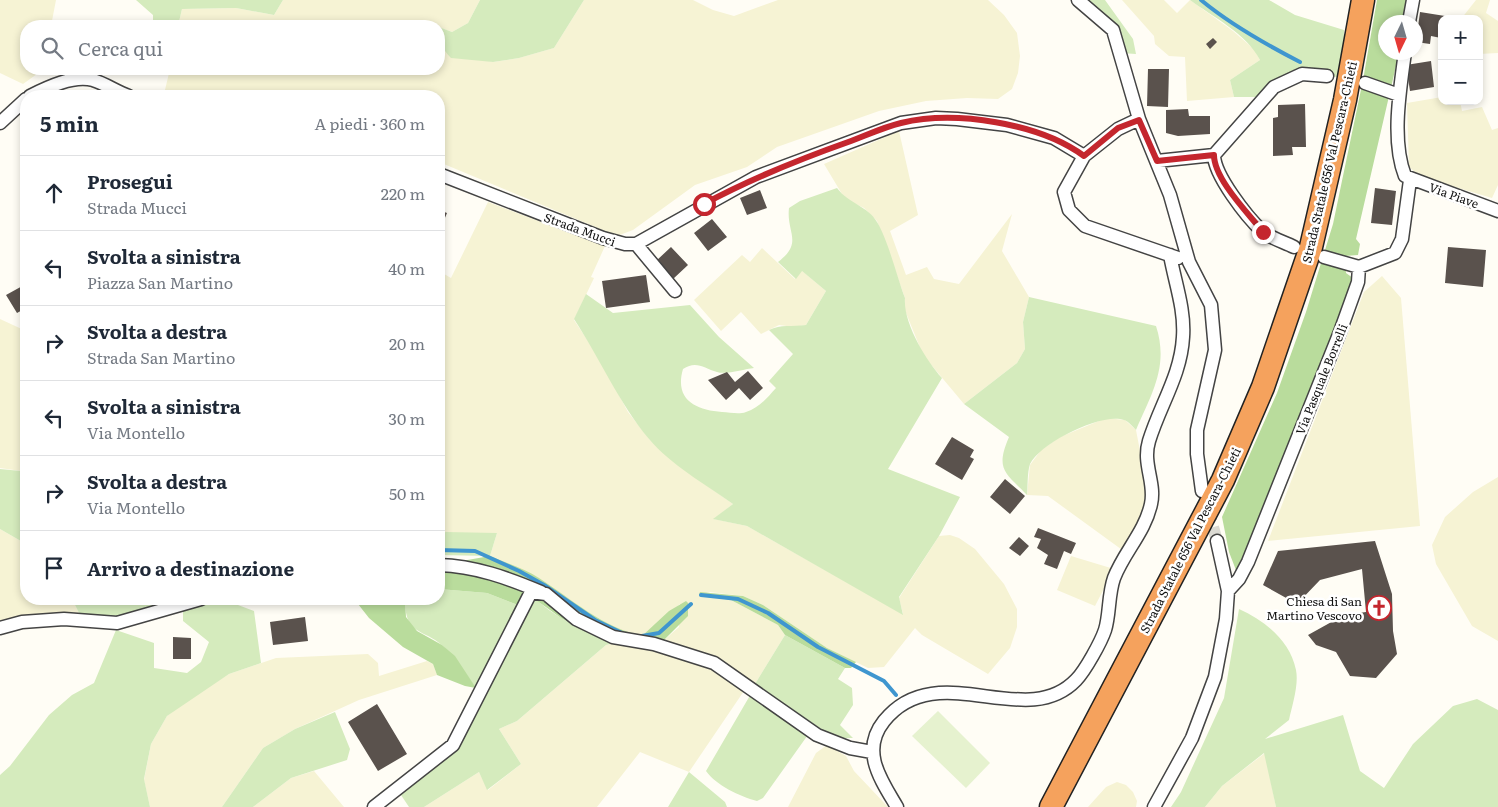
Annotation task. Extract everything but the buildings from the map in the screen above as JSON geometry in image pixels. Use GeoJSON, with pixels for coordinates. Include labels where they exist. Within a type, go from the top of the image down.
{"type":"FeatureCollection","features":[{"type":"Feature","properties":{"kind":"highway","name":"Strada Statale 656 Val Pescara-Chieti"},"geometry":{"type":"LineString","coordinates":[[1051,807],[1223,480],[1263,387],[1311,247],[1345,100],[1363,0]]}},
{"type":"Feature","properties":{"kind":"street"},"geometry":{"type":"LineString","coordinates":[[1078,0],[1113,30],[1139,120],[1170,195],[1189,262],[1210,305],[1215,350],[1197,430],[1197,454],[1202,491]]}},
{"type":"Feature","properties":{"kind":"street"},"geometry":{"type":"LineString","coordinates":[[1410,15],[1413,0]]}},
{"type":"Feature","properties":{"kind":"street"},"geometry":{"type":"LineString","coordinates":[[1324,257],[1359,267],[1395,253],[1402,238],[1410,180],[1405,176],[1400,162],[1399,95],[1404,60]]}},
{"type":"Feature","properties":{"kind":"street"},"geometry":{"type":"LineString","coordinates":[[1294,247],[1263,232],[1239,202],[1214,165],[1214,155],[1274,87],[1302,74],[1327,76]]}},
{"type":"Feature","properties":{"kind":"street"},"geometry":{"type":"LineString","coordinates":[[45,90],[66,82],[82,79],[94,80],[116,90]]}},
{"type":"Feature","properties":{"kind":"street"},"geometry":{"type":"LineString","coordinates":[[1365,83],[1399,95]]}},
{"type":"Feature","properties":{"kind":"street"},"geometry":{"type":"LineString","coordinates":[[0,122],[20,104]]}},
{"type":"Feature","properties":{"kind":"street"},"geometry":{"type":"LineString","coordinates":[[675,291],[636,244],[756,177],[901,123],[957,119],[1007,126],[1054,138],[1084,156]]}},
{"type":"Feature","properties":{"kind":"street"},"geometry":{"type":"LineString","coordinates":[[1139,120],[1118,128],[1084,156],[1064,192],[1069,210],[1085,226],[1189,262]]}},
{"type":"Feature","properties":{"kind":"street"},"geometry":{"type":"LineString","coordinates":[[1157,161],[1214,155]]}},
{"type":"Feature","properties":{"kind":"street","name":"Strada Mucci"},"geometry":{"type":"LineString","coordinates":[[445,176],[603,238],[624,244],[636,244]]}},
{"type":"Feature","properties":{"kind":"street","name":"Via Piave"},"geometry":{"type":"LineString","coordinates":[[1410,180],[1498,211]]}},
{"type":"Feature","properties":{"kind":"street"},"geometry":{"type":"LineString","coordinates":[[898,807],[876,774],[872,752],[878,728],[894,708],[924,694],[948,692],[1036,700],[1061,693],[1078,678],[1105,631],[1114,578],[1146,523],[1152,502],[1146,458],[1149,440],[1181,362],[1183,311],[1170,255]]}},
{"type":"Feature","properties":{"kind":"street","name":"Via Pasquale Borrelli"},"geometry":{"type":"LineString","coordinates":[[1228,590],[1240,579],[1248,562],[1340,332],[1358,282],[1359,267]]}},
{"type":"Feature","properties":{"kind":"street"},"geometry":{"type":"LineString","coordinates":[[1154,807],[1192,738],[1215,678],[1226,619],[1228,590],[1216,541]]}},
{"type":"Feature","properties":{"kind":"street"},"geometry":{"type":"LineString","coordinates":[[445,565],[459,566],[503,576],[546,594],[576,619],[613,637],[654,644],[714,662],[817,735],[850,748],[872,752]]}},
{"type":"Feature","properties":{"kind":"street"},"geometry":{"type":"LineString","coordinates":[[374,807],[453,745],[532,592],[546,594]]}},
{"type":"Feature","properties":{"kind":"street"},"geometry":{"type":"LineString","coordinates":[[0,628],[22,622],[64,619],[118,623],[180,605]]}},
{"type":"Feature","properties":{"kind":"shaded area"},"geometry":{"type":"Polygon","coordinates":[[[0,0],[56,0],[52,20],[20,20],[20,75],[36,75],[23,84],[0,73],[0,0]]]}},
{"type":"Feature","properties":{"kind":"shaded area"},"geometry":{"type":"Polygon","coordinates":[[[283,0],[480,0],[468,23],[452,32],[445,29],[445,20],[179,20],[182,9],[236,8],[274,15],[283,0]]]}},
{"type":"Feature","properties":{"kind":"shaded area"},"geometry":{"type":"Polygon","coordinates":[[[584,0],[693,0],[713,10],[734,16],[778,0],[988,0],[1004,15],[1017,33],[1020,56],[1018,73],[1012,89],[998,99],[967,98],[926,101],[879,111],[777,147],[747,167],[695,185],[633,230],[617,236],[445,164],[445,90],[165,90],[169,75],[445,75],[445,50],[493,62],[519,58],[554,48],[584,0]]]}},
{"type":"Feature","properties":{"kind":"shaded area"},"geometry":{"type":"Polygon","coordinates":[[[1122,0],[1164,0],[1177,13],[1190,0],[1233,31],[1255,50],[1260,60],[1230,80],[1234,97],[1187,101],[1185,57],[1169,56],[1155,44],[1154,36],[1122,0]]]}},
{"type":"Feature","properties":{"kind":"shaded area"},"geometry":{"type":"Polygon","coordinates":[[[1476,0],[1490,0],[1486,13],[1498,21],[1498,53],[1483,54],[1483,15],[1464,15],[1476,0]]]}},
{"type":"Feature","properties":{"kind":"shaded area"},"geometry":{"type":"Polygon","coordinates":[[[1438,98],[1438,105],[1461,105],[1462,111],[1482,107],[1492,130],[1498,128],[1498,185],[1492,198],[1421,177],[1409,167],[1407,103],[1438,98]]]}},
{"type":"Feature","properties":{"kind":"shaded area"},"geometry":{"type":"Polygon","coordinates":[[[899,131],[918,215],[890,231],[906,275],[927,267],[934,279],[959,284],[1012,214],[1002,251],[1029,297],[1023,322],[1025,349],[1017,363],[964,404],[923,355],[904,308],[905,298],[877,221],[864,208],[845,199],[824,164],[899,131]]]}},
{"type":"Feature","properties":{"kind":"shaded area"},"geometry":{"type":"Polygon","coordinates":[[[488,202],[605,246],[591,277],[594,278],[574,320],[598,356],[628,412],[650,440],[681,467],[733,504],[714,519],[747,526],[903,614],[899,598],[939,536],[950,535],[959,538],[975,549],[1004,584],[1017,609],[1017,627],[1010,648],[988,674],[922,635],[915,628],[884,667],[868,668],[827,648],[763,605],[743,596],[710,592],[699,595],[731,600],[778,625],[785,635],[755,684],[663,641],[679,627],[680,604],[642,636],[621,631],[576,605],[537,577],[490,556],[497,533],[445,534],[445,274],[451,278],[488,202]]]}},
{"type":"Feature","properties":{"kind":"shaded area"},"geometry":{"type":"Polygon","coordinates":[[[762,248],[795,279],[801,270],[826,291],[806,325],[794,327],[779,325],[761,334],[741,312],[721,331],[694,300],[742,255],[750,262],[762,248]]]}},
{"type":"Feature","properties":{"kind":"shaded area"},"geometry":{"type":"Polygon","coordinates":[[[1382,276],[1401,298],[1420,526],[1268,541],[1364,292],[1382,276]]]}},
{"type":"Feature","properties":{"kind":"shaded area"},"geometry":{"type":"Polygon","coordinates":[[[0,319],[20,328],[20,471],[0,468],[0,319]]]}},
{"type":"Feature","properties":{"kind":"shaded area"},"geometry":{"type":"Polygon","coordinates":[[[1106,418],[1125,420],[1136,430],[1150,503],[1125,552],[1048,496],[1027,495],[1030,465],[1041,450],[1060,437],[1106,418]]]}},
{"type":"Feature","properties":{"kind":"shaded area"},"geometry":{"type":"Polygon","coordinates":[[[1498,477],[1498,641],[1472,626],[1436,564],[1432,545],[1445,517],[1473,492],[1498,477]]]}},
{"type":"Feature","properties":{"kind":"shaded area"},"geometry":{"type":"Polygon","coordinates":[[[0,529],[20,541],[20,605],[75,605],[81,617],[0,627],[0,529]]]}},
{"type":"Feature","properties":{"kind":"shaded area"},"geometry":{"type":"Polygon","coordinates":[[[1071,556],[1114,569],[1095,606],[1057,590],[1071,556]]]}},
{"type":"Feature","properties":{"kind":"shaded area"},"geometry":{"type":"Polygon","coordinates":[[[618,642],[717,668],[746,688],[689,772],[640,752],[597,807],[424,807],[479,772],[488,790],[521,764],[499,729],[517,721],[606,645],[618,642]]]}},
{"type":"Feature","properties":{"kind":"shaded area"},"geometry":{"type":"Polygon","coordinates":[[[368,654],[378,663],[379,676],[427,661],[433,664],[437,675],[359,700],[295,729],[263,748],[222,807],[150,807],[144,780],[151,744],[167,716],[186,701],[229,674],[276,658],[368,654]]]}},
{"type":"Feature","properties":{"kind":"shaded area"},"geometry":{"type":"Polygon","coordinates":[[[827,745],[846,756],[854,771],[888,807],[788,807],[816,753],[827,745]]]}},
{"type":"Feature","properties":{"kind":"shaded area"},"geometry":{"type":"Polygon","coordinates":[[[1265,753],[1276,807],[1205,807],[1222,786],[1265,753]]]}},
{"type":"Feature","properties":{"kind":"shaded area"},"geometry":{"type":"Polygon","coordinates":[[[314,771],[344,807],[253,807],[291,778],[314,771]]]}},
{"type":"Feature","properties":{"kind":"shaded area"},"geometry":{"type":"Polygon","coordinates":[[[1117,782],[1126,785],[1133,792],[1137,801],[1136,807],[1088,807],[1106,787],[1117,782]]]}},
{"type":"Feature","properties":{"kind":"green space"},"geometry":{"type":"Polygon","coordinates":[[[136,0],[283,0],[274,15],[236,8],[182,9],[179,20],[153,20],[153,15],[136,0]]]}},
{"type":"Feature","properties":{"kind":"green space"},"geometry":{"type":"Polygon","coordinates":[[[480,0],[584,0],[554,48],[519,58],[493,62],[451,58],[445,51],[445,29],[452,32],[468,23],[480,0]]]}},
{"type":"Feature","properties":{"kind":"green space"},"geometry":{"type":"Polygon","coordinates":[[[1081,0],[1105,0],[1133,39],[1136,54],[1121,53],[1113,29],[1081,0]]]}},
{"type":"Feature","properties":{"kind":"green space"},"geometry":{"type":"Polygon","coordinates":[[[1190,0],[1269,0],[1295,15],[1344,30],[1343,78],[1307,72],[1261,97],[1234,97],[1230,80],[1260,60],[1247,42],[1238,34],[1190,0]]]}},
{"type":"Feature","properties":{"kind":"green space"},"geometry":{"type":"Polygon","coordinates":[[[1377,0],[1411,0],[1408,15],[1378,15],[1378,60],[1397,60],[1356,239],[1360,244],[1358,255],[1345,256],[1346,273],[1357,281],[1239,578],[1229,552],[1222,517],[1277,393],[1306,312],[1333,224],[1363,80],[1377,0]]]}},
{"type":"Feature","properties":{"kind":"green space"},"geometry":{"type":"Polygon","coordinates":[[[837,188],[847,198],[869,212],[877,222],[889,248],[905,298],[905,308],[912,330],[929,361],[942,378],[888,469],[960,497],[939,536],[899,597],[903,615],[747,526],[713,519],[733,504],[678,466],[649,439],[628,411],[574,319],[586,294],[613,313],[690,305],[719,337],[754,368],[721,373],[696,365],[688,366],[683,369],[681,380],[685,396],[696,406],[712,411],[743,413],[751,410],[763,402],[776,388],[769,381],[793,354],[769,330],[782,326],[806,325],[826,291],[802,271],[796,279],[778,262],[786,255],[792,243],[789,208],[800,201],[837,188]]]}},
{"type":"Feature","properties":{"kind":"green space"},"geometry":{"type":"Polygon","coordinates":[[[1029,297],[1156,326],[1161,354],[1157,379],[1136,430],[1126,421],[1114,419],[1087,425],[1058,439],[1046,447],[1030,464],[1027,495],[1004,470],[1003,457],[1009,437],[964,404],[1017,363],[1025,349],[1023,322],[1029,297]]]}},
{"type":"Feature","properties":{"kind":"green space"},"geometry":{"type":"Polygon","coordinates":[[[0,469],[20,471],[20,541],[0,529],[0,469]]]}},
{"type":"Feature","properties":{"kind":"green space"},"geometry":{"type":"Polygon","coordinates":[[[445,532],[497,533],[490,556],[445,555],[445,532]]]}},
{"type":"Feature","properties":{"kind":"green space"},"geometry":{"type":"Polygon","coordinates":[[[490,556],[534,575],[588,612],[614,626],[642,636],[669,611],[686,601],[688,603],[688,616],[664,640],[586,631],[561,618],[536,600],[518,605],[487,593],[445,590],[445,564],[490,556]]]}},
{"type":"Feature","properties":{"kind":"green space"},"geometry":{"type":"Polygon","coordinates":[[[445,590],[487,593],[518,605],[476,688],[447,650],[436,640],[412,626],[406,613],[405,605],[445,605],[445,590]]]}},
{"type":"Feature","properties":{"kind":"green space"},"geometry":{"type":"Polygon","coordinates":[[[700,592],[743,596],[763,605],[827,648],[856,662],[851,668],[845,668],[785,635],[778,625],[731,600],[699,595],[700,592]]]}},
{"type":"Feature","properties":{"kind":"green space"},"geometry":{"type":"Polygon","coordinates":[[[536,599],[564,620],[618,642],[606,645],[517,721],[499,729],[521,764],[487,790],[479,772],[424,807],[409,807],[399,792],[452,751],[529,601],[536,599]]]}},
{"type":"Feature","properties":{"kind":"green space"},"geometry":{"type":"Polygon","coordinates":[[[75,605],[169,605],[115,621],[81,617],[75,605]]]}},
{"type":"Feature","properties":{"kind":"green space"},"geometry":{"type":"Polygon","coordinates":[[[196,605],[238,605],[254,611],[261,663],[229,674],[167,716],[151,744],[144,779],[150,807],[0,807],[0,775],[10,766],[49,715],[72,695],[94,683],[116,630],[154,643],[154,668],[187,673],[201,662],[209,642],[183,621],[183,609],[196,605]]]}},
{"type":"Feature","properties":{"kind":"green space"},"geometry":{"type":"Polygon","coordinates":[[[359,605],[405,605],[406,617],[417,631],[442,645],[455,656],[476,688],[465,686],[437,675],[433,664],[403,647],[369,618],[359,605]]]}},
{"type":"Feature","properties":{"kind":"green space"},"geometry":{"type":"Polygon","coordinates":[[[1239,609],[1258,619],[1275,633],[1288,650],[1296,670],[1296,689],[1289,720],[1265,739],[1343,715],[1360,771],[1384,788],[1413,744],[1453,706],[1477,699],[1498,710],[1498,807],[1276,807],[1264,753],[1222,786],[1205,807],[1171,807],[1181,792],[1224,698],[1239,609]]]}},
{"type":"Feature","properties":{"kind":"green space"},"geometry":{"type":"Polygon","coordinates":[[[785,635],[845,668],[838,679],[852,688],[853,705],[840,725],[853,738],[840,738],[830,735],[755,684],[785,635]]]}},
{"type":"Feature","properties":{"kind":"green space"},"geometry":{"type":"Polygon","coordinates":[[[752,692],[810,732],[763,798],[757,801],[729,790],[706,771],[752,692]]]}},
{"type":"Feature","properties":{"kind":"green space"},"geometry":{"type":"Polygon","coordinates":[[[938,711],[990,763],[966,788],[912,736],[938,711]]]}},
{"type":"Feature","properties":{"kind":"green space"},"geometry":{"type":"Polygon","coordinates":[[[335,712],[350,749],[347,760],[291,778],[253,807],[222,807],[263,748],[295,729],[335,712]]]}},
{"type":"Feature","properties":{"kind":"green space"},"geometry":{"type":"Polygon","coordinates":[[[689,772],[725,802],[727,807],[668,807],[689,772]]]}},
{"type":"Feature","properties":{"kind":"waterway"},"geometry":{"type":"LineString","coordinates":[[1201,0],[1249,34],[1300,62]]}},
{"type":"Feature","properties":{"kind":"waterway"},"geometry":{"type":"LineString","coordinates":[[445,550],[475,551],[519,571],[544,585],[595,620],[622,633]]}},
{"type":"Feature","properties":{"kind":"waterway"},"geometry":{"type":"LineString","coordinates":[[701,595],[738,599],[768,613],[818,647],[884,681],[896,695]]}},
{"type":"Feature","properties":{"kind":"waterway"},"geometry":{"type":"LineString","coordinates":[[642,636],[659,633],[691,604]]}},
{"type":"Feature","properties":{"kind":"tunnel"},"geometry":{"type":"LineString","coordinates":[[1208,510],[1217,541]]}},
{"type":"Feature","properties":{"kind":"place","name":"Chiesa di San Martino Vescovo"},"geometry":{"type":"Point","coordinates":[1379,608]}},
{"type":"Feature","properties":{"kind":"route"},"geometry":{"type":"LineString","coordinates":[[704,204],[773,170],[901,123],[936,118],[1007,126],[1054,138],[1084,156],[1118,128],[1139,120],[1157,161],[1214,155],[1214,165],[1239,202],[1263,232]]}}]}
